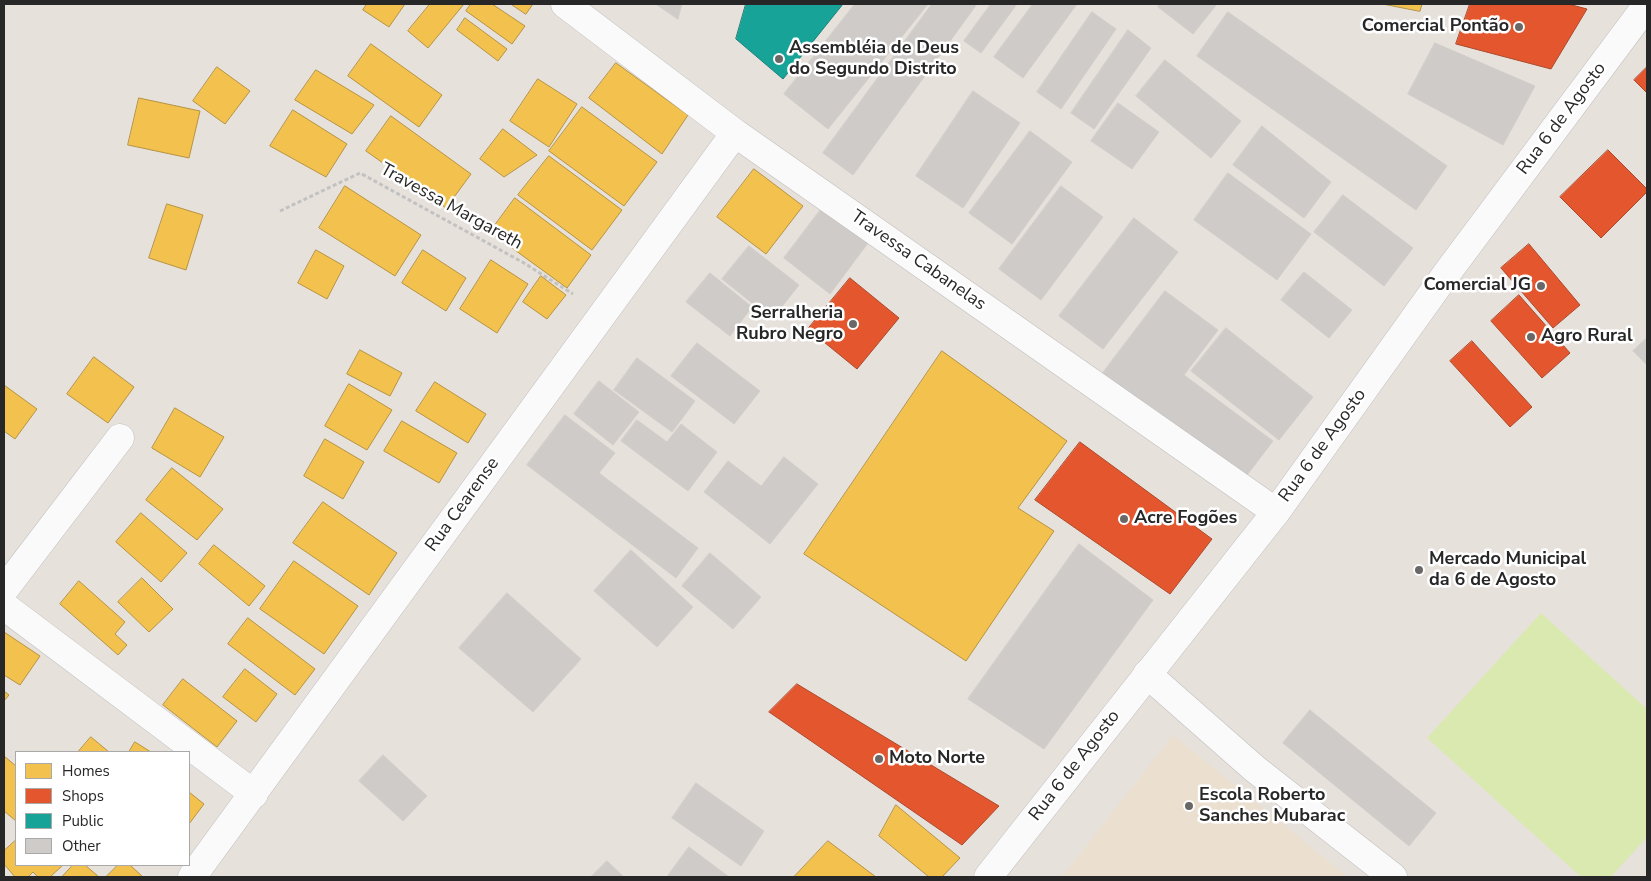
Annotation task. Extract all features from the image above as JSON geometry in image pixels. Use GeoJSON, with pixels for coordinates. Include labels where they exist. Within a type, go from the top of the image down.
{"type":"FeatureCollection","features":[{"type":"Feature","properties":{"kind":"street","name":"Travessa Cabanelas"},"geometry":{"type":"LineString","coordinates":[[565,4],[734,133],[1276,512]]}},
{"type":"Feature","properties":{"kind":"street","name":"Rua 6 de Agosto"},"geometry":{"type":"LineString","coordinates":[[988,877],[1276,512],[1447,273],[1647,5]]}},
{"type":"Feature","properties":{"kind":"street","name":"Rua Cearense"},"geometry":{"type":"LineString","coordinates":[[192,877],[734,133]]}},
{"type":"Feature","properties":{"kind":"street"},"geometry":{"type":"LineString","coordinates":[[4,590],[120,438]]}},
{"type":"Feature","properties":{"kind":"street"},"geometry":{"type":"LineString","coordinates":[[4,606],[254,794]]}},
{"type":"Feature","properties":{"kind":"street"},"geometry":{"type":"LineString","coordinates":[[1147,674],[1254,769],[1393,877]]}},
{"type":"Feature","properties":{"kind":"path","name":"Travessa Margareth"},"geometry":{"type":"LineString","coordinates":[[280,211],[360,173],[524,263],[603,313]]}},
{"type":"Feature","properties":{"kind":"shaded area","name":"Escola Roberto Sanches Mubarac"},"geometry":{"type":"Polygon","coordinates":[[[1173,735],[1348,877],[1062,877],[1173,735]]]}},
{"type":"Feature","properties":{"kind":"green space"},"geometry":{"type":"Polygon","coordinates":[[[1541,613],[1647,709],[1647,837],[1611,877],[1581,877],[1427,738],[1541,613]]]}},
{"type":"Feature","properties":{"kind":"building: Homes"},"geometry":{"type":"Polygon","coordinates":[[[367,4],[405,4],[389,27],[363,10],[367,4]]]}},
{"type":"Feature","properties":{"kind":"building: Homes"},"geometry":{"type":"Polygon","coordinates":[[[430,4],[464,4],[428,48],[408,31],[430,4]]]}},
{"type":"Feature","properties":{"kind":"building: Homes"},"geometry":{"type":"Polygon","coordinates":[[[471,4],[492,4],[525,26],[512,44],[466,11],[471,4]]]}},
{"type":"Feature","properties":{"kind":"building: Homes"},"geometry":{"type":"Polygon","coordinates":[[[511,4],[533,4],[526,14],[511,4]]]}},
{"type":"Feature","properties":{"kind":"building: Homes"},"geometry":{"type":"Polygon","coordinates":[[[1383,4],[1422,4],[1420,11],[1383,4]]]}},
{"type":"Feature","properties":{"kind":"building: Homes"},"geometry":{"type":"Polygon","coordinates":[[[465,18],[507,49],[498,61],[457,30],[465,18]]]}},
{"type":"Feature","properties":{"kind":"building: Homes"},"geometry":{"type":"Polygon","coordinates":[[[371,44],[442,95],[419,127],[348,76],[371,44]]]}},
{"type":"Feature","properties":{"kind":"building: Homes"},"geometry":{"type":"Polygon","coordinates":[[[616,63],[688,115],[662,154],[589,98],[616,63]]]}},
{"type":"Feature","properties":{"kind":"building: Homes"},"geometry":{"type":"Polygon","coordinates":[[[217,67],[250,91],[225,124],[193,101],[217,67]]]}},
{"type":"Feature","properties":{"kind":"building: Homes"},"geometry":{"type":"Polygon","coordinates":[[[316,70],[374,105],[352,134],[295,100],[316,70]]]}},
{"type":"Feature","properties":{"kind":"building: Homes"},"geometry":{"type":"Polygon","coordinates":[[[538,79],[577,104],[549,147],[510,121],[538,79]]]}},
{"type":"Feature","properties":{"kind":"building: Homes"},"geometry":{"type":"Polygon","coordinates":[[[139,98],[200,111],[189,158],[128,145],[139,98]]]}},
{"type":"Feature","properties":{"kind":"building: Homes"},"geometry":{"type":"Polygon","coordinates":[[[582,107],[657,162],[624,206],[549,151],[582,107]]]}},
{"type":"Feature","properties":{"kind":"building: Homes"},"geometry":{"type":"Polygon","coordinates":[[[293,110],[347,144],[326,177],[270,146],[293,110]]]}},
{"type":"Feature","properties":{"kind":"building: Homes"},"geometry":{"type":"Polygon","coordinates":[[[391,116],[471,174],[446,208],[366,151],[391,116]]]}},
{"type":"Feature","properties":{"kind":"building: Homes"},"geometry":{"type":"Polygon","coordinates":[[[503,129],[537,155],[504,177],[480,159],[503,129]]]}},
{"type":"Feature","properties":{"kind":"building: Homes"},"geometry":{"type":"Polygon","coordinates":[[[549,156],[622,210],[592,250],[518,195],[549,156]]]}},
{"type":"Feature","properties":{"kind":"building: Homes"},"geometry":{"type":"Polygon","coordinates":[[[754,169],[803,206],[766,254],[717,217],[754,169]]]}},
{"type":"Feature","properties":{"kind":"building: Homes"},"geometry":{"type":"Polygon","coordinates":[[[345,186],[421,235],[395,276],[319,228],[345,186]]]}},
{"type":"Feature","properties":{"kind":"building: Homes"},"geometry":{"type":"Polygon","coordinates":[[[515,198],[591,255],[567,288],[490,232],[515,198]]]}},
{"type":"Feature","properties":{"kind":"building: Homes"},"geometry":{"type":"Polygon","coordinates":[[[167,204],[203,215],[186,270],[149,258],[167,204]]]}},
{"type":"Feature","properties":{"kind":"building: Homes"},"geometry":{"type":"Polygon","coordinates":[[[316,250],[344,266],[327,299],[298,283],[316,250]]]}},
{"type":"Feature","properties":{"kind":"building: Homes"},"geometry":{"type":"Polygon","coordinates":[[[423,250],[466,278],[446,311],[402,283],[423,250]]]}},
{"type":"Feature","properties":{"kind":"building: Homes"},"geometry":{"type":"Polygon","coordinates":[[[491,260],[528,284],[497,333],[460,309],[491,260]]]}},
{"type":"Feature","properties":{"kind":"building: Homes"},"geometry":{"type":"Polygon","coordinates":[[[541,276],[566,295],[547,319],[523,302],[541,276]]]}},
{"type":"Feature","properties":{"kind":"building: Homes"},"geometry":{"type":"Polygon","coordinates":[[[360,350],[402,373],[390,396],[347,374],[360,350]]]}},
{"type":"Feature","properties":{"kind":"building: Homes"},"geometry":{"type":"Polygon","coordinates":[[[942,351],[1067,441],[1018,508],[1054,531],[966,661],[804,554],[942,351]]]}},
{"type":"Feature","properties":{"kind":"building: Homes"},"geometry":{"type":"Polygon","coordinates":[[[94,357],[134,387],[108,423],[67,394],[94,357]]]}},
{"type":"Feature","properties":{"kind":"building: Homes"},"geometry":{"type":"Polygon","coordinates":[[[435,382],[486,414],[468,443],[416,411],[435,382]]]}},
{"type":"Feature","properties":{"kind":"building: Homes"},"geometry":{"type":"Polygon","coordinates":[[[349,384],[392,410],[367,450],[325,426],[349,384]]]}},
{"type":"Feature","properties":{"kind":"building: Homes"},"geometry":{"type":"Polygon","coordinates":[[[4,385],[37,409],[15,439],[4,431],[4,385]]]}},
{"type":"Feature","properties":{"kind":"building: Homes"},"geometry":{"type":"Polygon","coordinates":[[[175,408],[224,437],[200,477],[152,448],[175,408]]]}},
{"type":"Feature","properties":{"kind":"building: Homes"},"geometry":{"type":"Polygon","coordinates":[[[402,421],[457,453],[439,483],[384,451],[402,421]]]}},
{"type":"Feature","properties":{"kind":"building: Homes"},"geometry":{"type":"Polygon","coordinates":[[[325,439],[364,462],[343,499],[304,476],[325,439]]]}},
{"type":"Feature","properties":{"kind":"building: Homes"},"geometry":{"type":"Polygon","coordinates":[[[172,468],[223,509],[197,540],[146,500],[172,468]]]}},
{"type":"Feature","properties":{"kind":"building: Homes"},"geometry":{"type":"Polygon","coordinates":[[[323,502],[397,553],[369,595],[293,543],[323,502]]]}},
{"type":"Feature","properties":{"kind":"building: Homes"},"geometry":{"type":"Polygon","coordinates":[[[141,513],[187,553],[161,582],[116,542],[141,513]]]}},
{"type":"Feature","properties":{"kind":"building: Homes"},"geometry":{"type":"Polygon","coordinates":[[[214,545],[265,586],[249,606],[199,564],[214,545]]]}},
{"type":"Feature","properties":{"kind":"building: Homes"},"geometry":{"type":"Polygon","coordinates":[[[294,561],[358,606],[324,654],[260,609],[294,561]]]}},
{"type":"Feature","properties":{"kind":"building: Homes"},"geometry":{"type":"Polygon","coordinates":[[[142,578],[173,609],[149,632],[118,602],[142,578]]]}},
{"type":"Feature","properties":{"kind":"building: Homes"},"geometry":{"type":"Polygon","coordinates":[[[79,581],[125,622],[115,634],[127,645],[118,655],[60,604],[79,581]]]}},
{"type":"Feature","properties":{"kind":"building: Homes"},"geometry":{"type":"Polygon","coordinates":[[[248,618],[315,669],[295,695],[228,644],[248,618]]]}},
{"type":"Feature","properties":{"kind":"building: Homes"},"geometry":{"type":"Polygon","coordinates":[[[4,632],[40,656],[20,685],[4,675],[4,632]]]}},
{"type":"Feature","properties":{"kind":"building: Homes"},"geometry":{"type":"Polygon","coordinates":[[[245,669],[277,694],[256,722],[223,697],[245,669]]]}},
{"type":"Feature","properties":{"kind":"building: Homes"},"geometry":{"type":"Polygon","coordinates":[[[183,679],[237,721],[217,747],[163,705],[183,679]]]}},
{"type":"Feature","properties":{"kind":"building: Homes"},"geometry":{"type":"Polygon","coordinates":[[[4,691],[9,695],[4,701],[4,691]]]}},
{"type":"Feature","properties":{"kind":"building: Homes"},"geometry":{"type":"Polygon","coordinates":[[[91,737],[108,751],[79,751],[91,737]]]}},
{"type":"Feature","properties":{"kind":"building: Homes"},"geometry":{"type":"Polygon","coordinates":[[[135,742],[149,751],[130,751],[135,742]]]}},
{"type":"Feature","properties":{"kind":"building: Homes"},"geometry":{"type":"Polygon","coordinates":[[[4,756],[15,765],[15,820],[4,811],[4,756]]]}},
{"type":"Feature","properties":{"kind":"building: Homes"},"geometry":{"type":"Polygon","coordinates":[[[190,793],[204,804],[190,823],[190,793]]]}},
{"type":"Feature","properties":{"kind":"building: Homes"},"geometry":{"type":"Polygon","coordinates":[[[896,805],[960,858],[942,877],[929,877],[879,836],[896,805]]]}},
{"type":"Feature","properties":{"kind":"building: Homes"},"geometry":{"type":"Polygon","coordinates":[[[15,841],[15,866],[62,866],[50,877],[38,877],[33,872],[28,877],[15,877],[4,864],[4,851],[15,841]]]}},
{"type":"Feature","properties":{"kind":"building: Homes"},"geometry":{"type":"Polygon","coordinates":[[[828,841],[876,877],[794,877],[828,841]]]}},
{"type":"Feature","properties":{"kind":"building: Homes"},"geometry":{"type":"Polygon","coordinates":[[[72,866],[86,866],[99,877],[62,877],[72,866]]]}},
{"type":"Feature","properties":{"kind":"building: Homes"},"geometry":{"type":"Polygon","coordinates":[[[117,866],[131,866],[143,877],[106,877],[117,866]]]}},
{"type":"Feature","properties":{"kind":"building: Shops","name":"Comercial Pontão"},"geometry":{"type":"Polygon","coordinates":[[[1470,4],[1568,4],[1587,9],[1551,69],[1456,44],[1470,4]]]}},
{"type":"Feature","properties":{"kind":"building: Shops"},"geometry":{"type":"Polygon","coordinates":[[[1647,67],[1647,93],[1634,80],[1647,67]]]}},
{"type":"Feature","properties":{"kind":"building: Shops"},"geometry":{"type":"Polygon","coordinates":[[[1608,150],[1647,189],[1647,192],[1601,238],[1560,197],[1608,150]]]}},
{"type":"Feature","properties":{"kind":"building: Shops","name":"Comercial JG"},"geometry":{"type":"Polygon","coordinates":[[[1529,244],[1580,305],[1553,328],[1501,268],[1529,244]]]}},
{"type":"Feature","properties":{"kind":"building: Shops","name":"Serralheria Rubro Negro"},"geometry":{"type":"Polygon","coordinates":[[[850,278],[899,318],[857,369],[808,329],[850,278]]]}},
{"type":"Feature","properties":{"kind":"building: Shops","name":"Agro Rural"},"geometry":{"type":"Polygon","coordinates":[[[1519,295],[1570,353],[1542,378],[1491,321],[1519,295]]]}},
{"type":"Feature","properties":{"kind":"building: Shops"},"geometry":{"type":"Polygon","coordinates":[[[1472,341],[1532,407],[1510,427],[1450,361],[1472,341]]]}},
{"type":"Feature","properties":{"kind":"building: Shops","name":"Acre Fogões"},"geometry":{"type":"Polygon","coordinates":[[[1080,442],[1212,539],[1170,594],[1035,500],[1080,442]]]}},
{"type":"Feature","properties":{"kind":"building: Shops","name":"Moto Norte"},"geometry":{"type":"Polygon","coordinates":[[[797,684],[999,806],[962,845],[769,712],[797,684]]]}},
{"type":"Feature","properties":{"kind":"building: Public","name":"Assembléia de Deus do Segundo Distrito"},"geometry":{"type":"Polygon","coordinates":[[[746,4],[843,4],[783,79],[736,39],[746,4]]]}},
{"type":"Feature","properties":{"kind":"building: Other"},"geometry":{"type":"Polygon","coordinates":[[[656,4],[682,4],[678,19],[656,4]]]}},
{"type":"Feature","properties":{"kind":"building: Other"},"geometry":{"type":"Polygon","coordinates":[[[855,4],[928,4],[828,129],[784,94],[855,4]]]}},
{"type":"Feature","properties":{"kind":"building: Other"},"geometry":{"type":"Polygon","coordinates":[[[932,4],[977,4],[853,175],[823,153],[932,4]]]}},
{"type":"Feature","properties":{"kind":"building: Other"},"geometry":{"type":"Polygon","coordinates":[[[991,4],[1017,4],[981,53],[964,41],[991,4]]]}},
{"type":"Feature","properties":{"kind":"building: Other"},"geometry":{"type":"Polygon","coordinates":[[[1033,4],[1077,4],[1023,78],[994,57],[1033,4]]]}},
{"type":"Feature","properties":{"kind":"building: Other"},"geometry":{"type":"Polygon","coordinates":[[[1160,4],[1217,4],[1193,34],[1158,7],[1160,4]]]}},
{"type":"Feature","properties":{"kind":"building: Other"},"geometry":{"type":"Polygon","coordinates":[[[1092,12],[1116,29],[1061,109],[1037,92],[1092,12]]]}},
{"type":"Feature","properties":{"kind":"building: Other"},"geometry":{"type":"Polygon","coordinates":[[[1228,12],[1447,166],[1416,210],[1197,56],[1228,12]]]}},
{"type":"Feature","properties":{"kind":"building: Other"},"geometry":{"type":"Polygon","coordinates":[[[1128,30],[1151,48],[1094,129],[1071,113],[1128,30]]]}},
{"type":"Feature","properties":{"kind":"building: Other"},"geometry":{"type":"Polygon","coordinates":[[[1435,43],[1535,86],[1503,145],[1408,94],[1435,43]]]}},
{"type":"Feature","properties":{"kind":"building: Other"},"geometry":{"type":"Polygon","coordinates":[[[1165,60],[1241,121],[1211,158],[1136,96],[1165,60]]]}},
{"type":"Feature","properties":{"kind":"building: Other"},"geometry":{"type":"Polygon","coordinates":[[[973,91],[1020,123],[963,208],[916,176],[973,91]]]}},
{"type":"Feature","properties":{"kind":"building: Other"},"geometry":{"type":"Polygon","coordinates":[[[1118,103],[1159,132],[1132,169],[1091,141],[1118,103]]]}},
{"type":"Feature","properties":{"kind":"building: Other"},"geometry":{"type":"Polygon","coordinates":[[[1262,126],[1331,182],[1304,218],[1233,165],[1262,126]]]}},
{"type":"Feature","properties":{"kind":"building: Other"},"geometry":{"type":"Polygon","coordinates":[[[1030,131],[1072,162],[1012,244],[969,213],[1030,131]]]}},
{"type":"Feature","properties":{"kind":"building: Other"},"geometry":{"type":"Polygon","coordinates":[[[1228,173],[1311,234],[1277,280],[1194,220],[1228,173]]]}},
{"type":"Feature","properties":{"kind":"building: Other"},"geometry":{"type":"Polygon","coordinates":[[[1061,186],[1103,217],[1041,300],[999,269],[1061,186]]]}},
{"type":"Feature","properties":{"kind":"building: Other"},"geometry":{"type":"Polygon","coordinates":[[[1343,195],[1413,248],[1384,286],[1314,232],[1343,195]]]}},
{"type":"Feature","properties":{"kind":"building: Other"},"geometry":{"type":"Polygon","coordinates":[[[825,204],[871,239],[830,294],[784,258],[825,204]]]}},
{"type":"Feature","properties":{"kind":"building: Other"},"geometry":{"type":"Polygon","coordinates":[[[1134,218],[1178,252],[1103,349],[1059,316],[1134,218]]]}},
{"type":"Feature","properties":{"kind":"building: Other"},"geometry":{"type":"Polygon","coordinates":[[[749,246],[799,285],[772,319],[722,279],[749,246]]]}},
{"type":"Feature","properties":{"kind":"building: Other"},"geometry":{"type":"Polygon","coordinates":[[[1304,272],[1352,310],[1329,338],[1281,300],[1304,272]]]}},
{"type":"Feature","properties":{"kind":"building: Other"},"geometry":{"type":"Polygon","coordinates":[[[710,273],[752,307],[730,336],[686,302],[710,273]]]}},
{"type":"Feature","properties":{"kind":"building: Other"},"geometry":{"type":"Polygon","coordinates":[[[1165,291],[1218,330],[1184,375],[1273,441],[1241,483],[1099,378],[1165,291]]]}},
{"type":"Feature","properties":{"kind":"building: Other"},"geometry":{"type":"Polygon","coordinates":[[[1226,328],[1313,397],[1279,440],[1191,371],[1226,328]]]}},
{"type":"Feature","properties":{"kind":"building: Other"},"geometry":{"type":"Polygon","coordinates":[[[1647,338],[1647,365],[1633,351],[1647,338]]]}},
{"type":"Feature","properties":{"kind":"building: Other"},"geometry":{"type":"Polygon","coordinates":[[[697,343],[760,391],[734,424],[671,376],[697,343]]]}},
{"type":"Feature","properties":{"kind":"building: Other"},"geometry":{"type":"Polygon","coordinates":[[[637,358],[695,401],[672,432],[614,390],[637,358]]]}},
{"type":"Feature","properties":{"kind":"building: Other"},"geometry":{"type":"Polygon","coordinates":[[[599,381],[639,412],[613,445],[574,414],[599,381]]]}},
{"type":"Feature","properties":{"kind":"building: Other"},"geometry":{"type":"Polygon","coordinates":[[[565,415],[615,453],[599,473],[698,548],[676,578],[527,465],[565,415]]]}},
{"type":"Feature","properties":{"kind":"building: Other"},"geometry":{"type":"Polygon","coordinates":[[[637,420],[667,442],[681,424],[717,452],[688,491],[621,441],[637,420]]]}},
{"type":"Feature","properties":{"kind":"building: Other"},"geometry":{"type":"Polygon","coordinates":[[[784,457],[818,484],[770,544],[704,492],[728,461],[761,486],[784,457]]]}},
{"type":"Feature","properties":{"kind":"building: Other"},"geometry":{"type":"Polygon","coordinates":[[[1079,544],[1153,600],[1044,749],[968,699],[1079,544]]]}},
{"type":"Feature","properties":{"kind":"building: Other"},"geometry":{"type":"Polygon","coordinates":[[[631,550],[693,607],[657,647],[594,591],[631,550]]]}},
{"type":"Feature","properties":{"kind":"building: Other"},"geometry":{"type":"Polygon","coordinates":[[[710,553],[761,597],[733,629],[682,586],[710,553]]]}},
{"type":"Feature","properties":{"kind":"building: Other"},"geometry":{"type":"Polygon","coordinates":[[[507,593],[581,659],[533,712],[459,648],[507,593]]]}},
{"type":"Feature","properties":{"kind":"building: Other"},"geometry":{"type":"Polygon","coordinates":[[[1310,710],[1436,813],[1409,846],[1283,743],[1310,710]]]}},
{"type":"Feature","properties":{"kind":"building: Other"},"geometry":{"type":"Polygon","coordinates":[[[383,755],[427,796],[403,821],[359,781],[383,755]]]}},
{"type":"Feature","properties":{"kind":"building: Other"},"geometry":{"type":"Polygon","coordinates":[[[696,783],[764,831],[741,866],[672,818],[696,783]]]}},
{"type":"Feature","properties":{"kind":"building: Other"},"geometry":{"type":"Polygon","coordinates":[[[689,847],[729,877],[667,877],[689,847]]]}},
{"type":"Feature","properties":{"kind":"building: Other"},"geometry":{"type":"Polygon","coordinates":[[[607,861],[624,877],[591,877],[607,861]]]}},
{"type":"Feature","properties":{"kind":"place","name":"Comercial Pontão"},"geometry":{"type":"Point","coordinates":[1519,27]}},
{"type":"Feature","properties":{"kind":"place","name":"Assembléia de Deus do Segundo Distrito"},"geometry":{"type":"Point","coordinates":[779,59]}},
{"type":"Feature","properties":{"kind":"place","name":"Comercial JG"},"geometry":{"type":"Point","coordinates":[1541,286]}},
{"type":"Feature","properties":{"kind":"place","name":"Serralheria Rubro Negro"},"geometry":{"type":"Point","coordinates":[853,324]}},
{"type":"Feature","properties":{"kind":"place","name":"Agro Rural"},"geometry":{"type":"Point","coordinates":[1531,337]}},
{"type":"Feature","properties":{"kind":"place","name":"Acre Fogões"},"geometry":{"type":"Point","coordinates":[1124,519]}},
{"type":"Feature","properties":{"kind":"place","name":"Mercado Municipal da 6 de Agosto"},"geometry":{"type":"Point","coordinates":[1419,570]}},
{"type":"Feature","properties":{"kind":"place","name":"Moto Norte"},"geometry":{"type":"Point","coordinates":[879,759]}},
{"type":"Feature","properties":{"kind":"place","name":"Escola Roberto Sanches Mubarac"},"geometry":{"type":"Point","coordinates":[1189,806]}}]}
